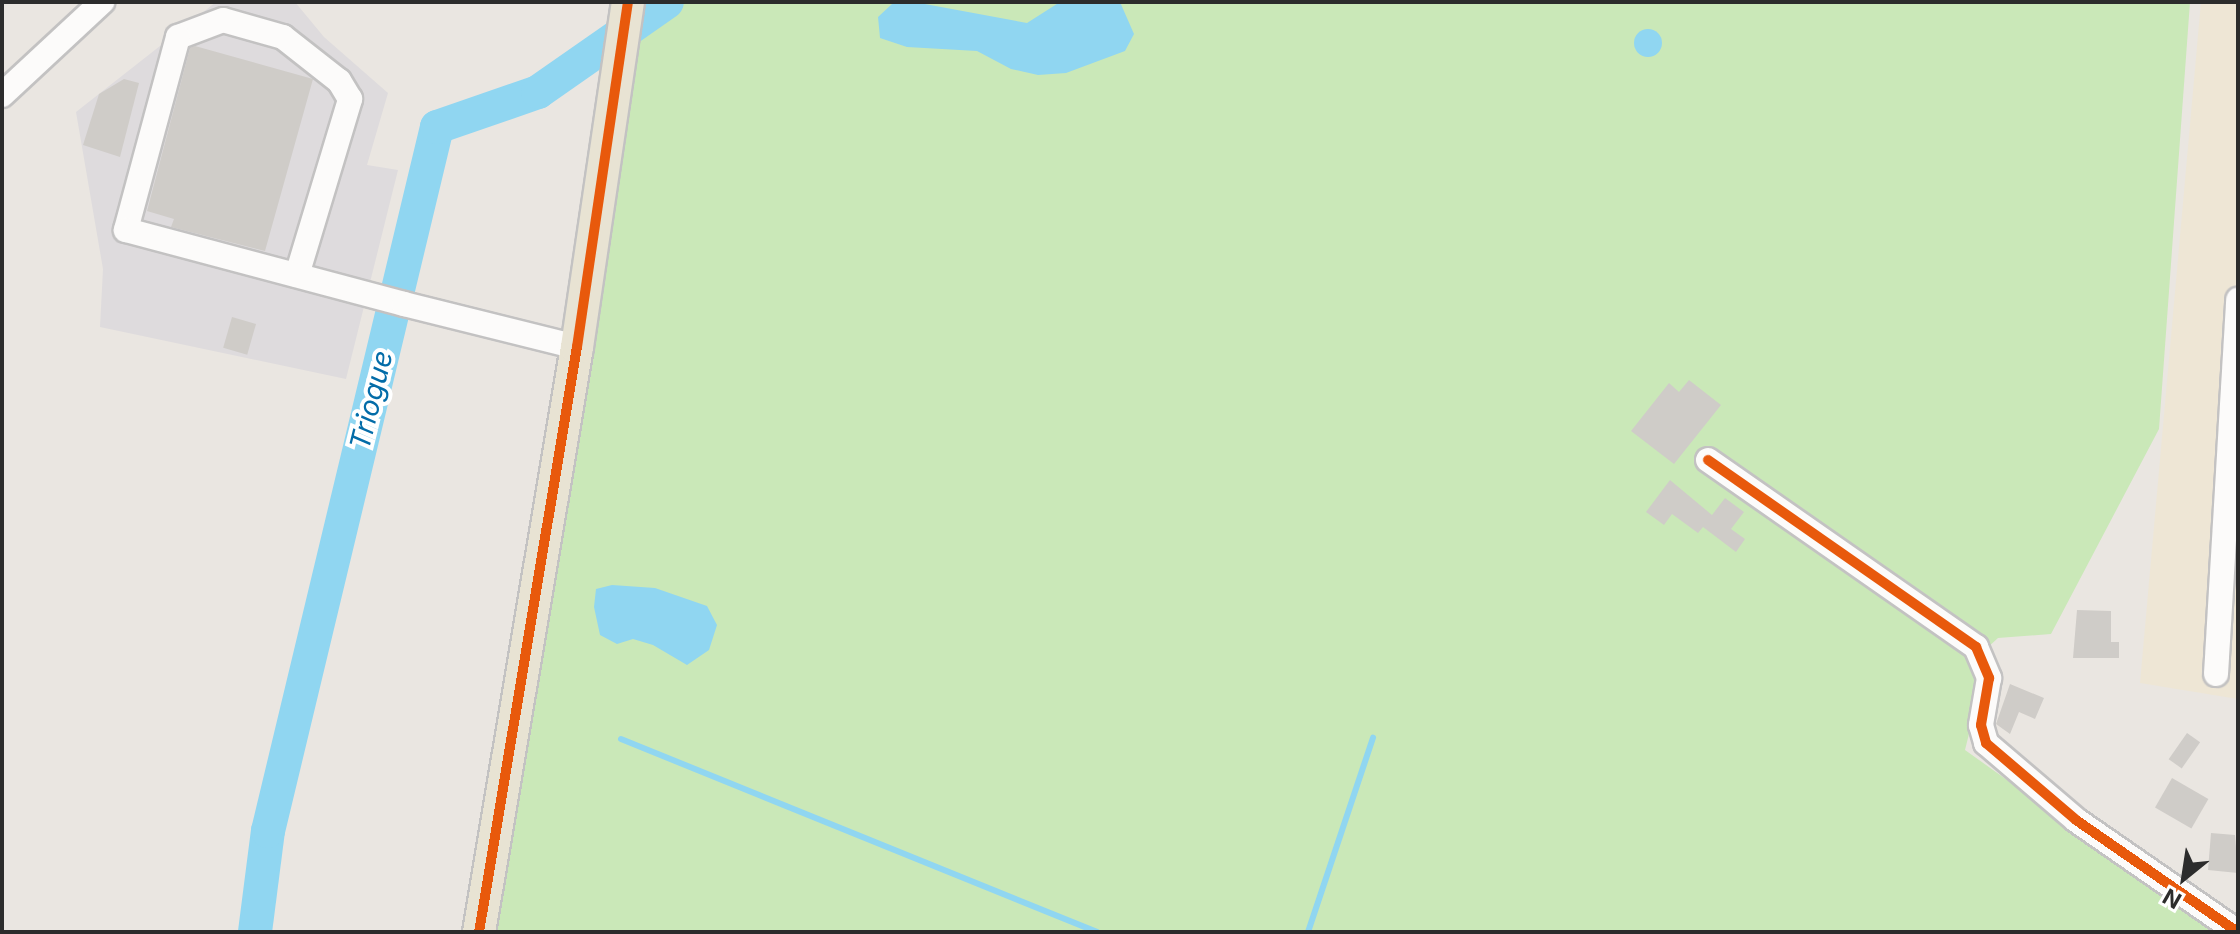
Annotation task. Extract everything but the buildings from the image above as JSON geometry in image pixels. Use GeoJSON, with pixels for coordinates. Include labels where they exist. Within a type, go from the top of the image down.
{"type":"FeatureCollection","features":[{"type":"Feature","properties":{"kind":"main road"},"geometry":{"type":"LineString","coordinates":[[479,932],[577,347],[628,10]]}},
{"type":"Feature","properties":{"kind":"street"},"geometry":{"type":"LineString","coordinates":[[2,95],[102,2]]}},
{"type":"Feature","properties":{"kind":"street"},"geometry":{"type":"LineString","coordinates":[[297,275],[350,99],[339,81],[283,37],[223,20],[178,37],[126,230],[404,304],[577,347]]}},
{"type":"Feature","properties":{"kind":"street"},"geometry":{"type":"LineString","coordinates":[[2216,674],[2234,445],[2238,300]]}},
{"type":"Feature","properties":{"kind":"street"},"geometry":{"type":"LineString","coordinates":[[1708,460],[1976,647],[1989,678],[1981,725],[1986,743],[2076,820],[2238,932]]}},
{"type":"Feature","properties":{"kind":"shaded area"},"geometry":{"type":"Polygon","coordinates":[[[216,2],[295,2],[324,37],[388,93],[367,165],[398,170],[346,379],[100,327],[103,269],[76,112],[216,2]]]}},
{"type":"Feature","properties":{"kind":"shaded area"},"geometry":{"type":"Polygon","coordinates":[[[2201,2],[2238,2],[2238,699],[2140,683],[2201,2]]]}},
{"type":"Feature","properties":{"kind":"green space"},"geometry":{"type":"Polygon","coordinates":[[[689,2],[2190,2],[2159,429],[2051,634],[1998,638],[1974,660],[1979,694],[1965,750],[2220,932],[485,932],[639,36],[643,20],[689,2]]]}},
{"type":"Feature","properties":{"kind":"water"},"geometry":{"type":"Polygon","coordinates":[[[914,2],[1027,23],[1060,2],[1120,2],[1134,34],[1125,51],[1066,73],[1038,75],[1011,69],[977,51],[907,47],[880,38],[878,17],[892,4],[914,2]]]}},
{"type":"Feature","properties":{"kind":"water"},"geometry":{"type":"Polygon","coordinates":[[[1648,29],[1658,33],[1662,43],[1658,53],[1648,57],[1638,53],[1634,43],[1638,33],[1648,29]]]}},
{"type":"Feature","properties":{"kind":"water"},"geometry":{"type":"Polygon","coordinates":[[[612,585],[655,588],[707,606],[717,625],[709,650],[687,665],[653,645],[633,639],[617,644],[600,635],[594,607],[596,589],[612,585]]]}},
{"type":"Feature","properties":{"kind":"waterway","name":"Triogue"},"geometry":{"type":"LineString","coordinates":[[255,932],[268,831],[437,127],[538,92],[667,2]]}},
{"type":"Feature","properties":{"kind":"waterway"},"geometry":{"type":"LineString","coordinates":[[1308,932],[1373,738]]}},
{"type":"Feature","properties":{"kind":"waterway"},"geometry":{"type":"LineString","coordinates":[[621,739],[1097,932]]}},
{"type":"Feature","properties":{"kind":"cycle path"},"geometry":{"type":"LineString","coordinates":[[479,932],[577,347],[628,2]]}},
{"type":"Feature","properties":{"kind":"cycle path"},"geometry":{"type":"LineString","coordinates":[[1708,460],[1976,647],[1989,678],[1981,725],[1986,743],[2076,820],[2238,932]]}}]}
